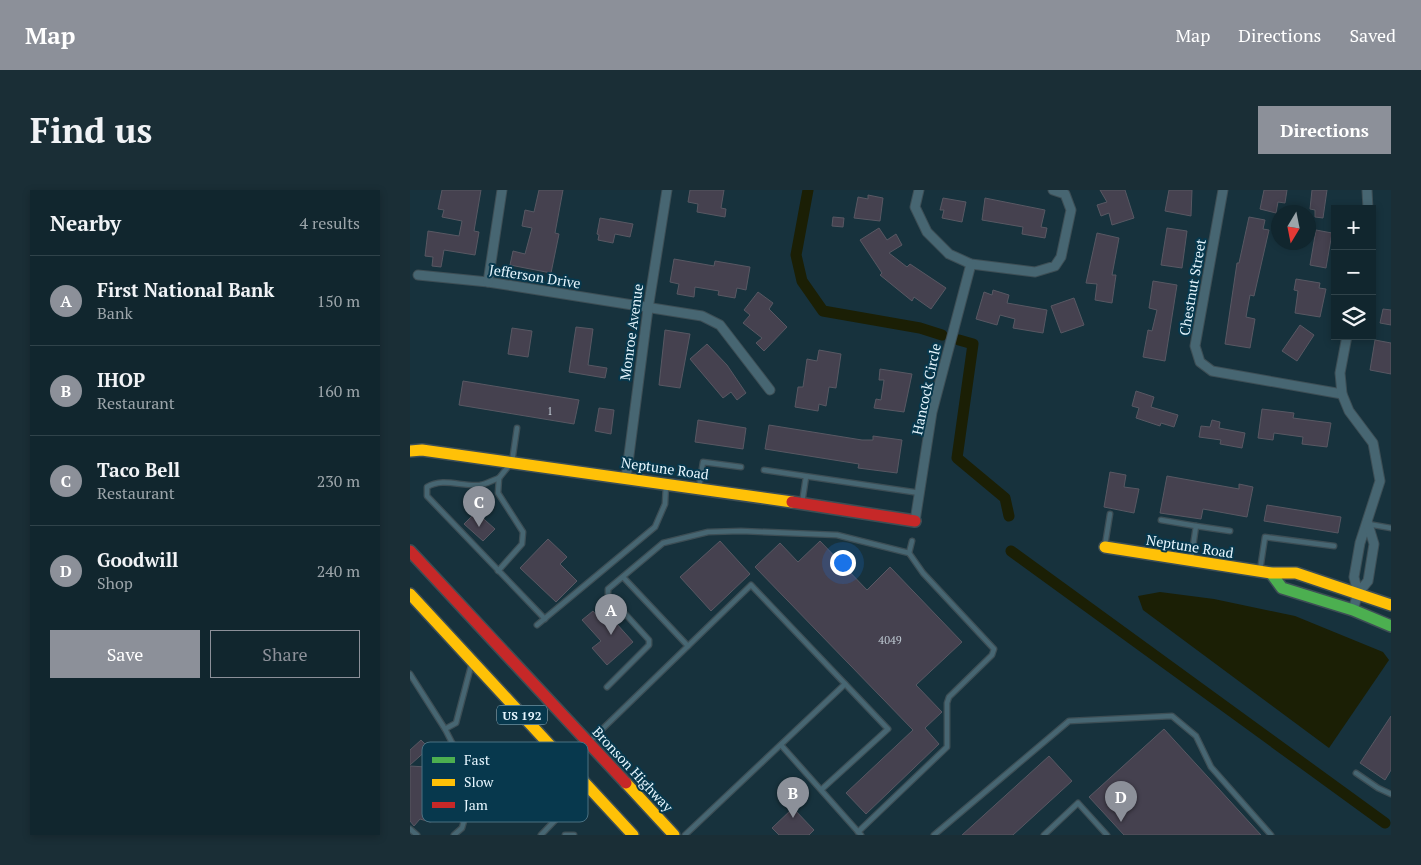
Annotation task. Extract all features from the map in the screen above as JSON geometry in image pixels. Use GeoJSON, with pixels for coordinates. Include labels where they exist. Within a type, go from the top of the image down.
{"type":"FeatureCollection","features":[{"type":"Feature","properties":{"kind":"main road","name":"Neptune Road"},"geometry":{"type":"LineString","coordinates":[[410,451],[422,450],[512,462],[915,521]]}},
{"type":"Feature","properties":{"kind":"main road","name":"Neptune Road"},"geometry":{"type":"LineString","coordinates":[[1105,547],[1266,572],[1296,572],[1391,605]]}},
{"type":"Feature","properties":{"kind":"main road","name":"Bronson Highway"},"geometry":{"type":"LineString","coordinates":[[410,551],[587,742]]}},
{"type":"Feature","properties":{"kind":"main road"},"geometry":{"type":"LineString","coordinates":[[1266,572],[1282,588],[1352,610],[1391,626]]}},
{"type":"Feature","properties":{"kind":"main road","name":"US 192"},"geometry":{"type":"LineString","coordinates":[[410,594],[546,742]]}},
{"type":"Feature","properties":{"kind":"main road","name":"Bronson Highway"},"geometry":{"type":"LineString","coordinates":[[588,743],[674,835]]}},
{"type":"Feature","properties":{"kind":"main road"},"geometry":{"type":"LineString","coordinates":[[588,786],[604,791],[647,835]]}},
{"type":"Feature","properties":{"kind":"main road","name":"US 192"},"geometry":{"type":"LineString","coordinates":[[588,787],[633,835]]}},
{"type":"Feature","properties":{"kind":"street"},"geometry":{"type":"LineString","coordinates":[[488,282],[502,190]]}},
{"type":"Feature","properties":{"kind":"street","name":"Monroe Avenue"},"geometry":{"type":"LineString","coordinates":[[626,478],[648,309],[667,190]]}},
{"type":"Feature","properties":{"kind":"street"},"geometry":{"type":"LineString","coordinates":[[919,190],[915,207],[927,232],[949,254],[971,264],[1035,272],[1054,266],[1061,257],[1071,210],[1065,194],[1053,190]]}},
{"type":"Feature","properties":{"kind":"street","name":"Chestnut Street"},"geometry":{"type":"LineString","coordinates":[[1222,190],[1195,346],[1200,362],[1212,371],[1342,394]]}},
{"type":"Feature","properties":{"kind":"street"},"geometry":{"type":"LineString","coordinates":[[1367,190],[1368,205]]}},
{"type":"Feature","properties":{"kind":"street","name":"Hancock Circle"},"geometry":{"type":"LineString","coordinates":[[915,521],[932,412],[971,264]]}},
{"type":"Feature","properties":{"kind":"street","name":"Jefferson Drive"},"geometry":{"type":"LineString","coordinates":[[418,275],[488,282],[648,309],[702,316],[720,325],[770,390]]}},
{"type":"Feature","properties":{"kind":"street"},"geometry":{"type":"LineString","coordinates":[[1345,340],[1340,373],[1342,394],[1349,411],[1372,443],[1378,462],[1380,481],[1368,524],[1360,543],[1354,577],[1358,592]]}},
{"type":"Feature","properties":{"kind":"street"},"geometry":{"type":"LineString","coordinates":[[1352,610],[1358,592],[1368,581],[1374,544],[1368,524]]}},
{"type":"Feature","properties":{"kind":"lane"},"geometry":{"type":"LineString","coordinates":[[516,428],[512,462],[499,478],[479,485],[437,483],[427,487],[426,492],[429,501],[545,619]]}},
{"type":"Feature","properties":{"kind":"lane"},"geometry":{"type":"LineString","coordinates":[[699,488],[703,462],[741,467]]}},
{"type":"Feature","properties":{"kind":"lane"},"geometry":{"type":"LineString","coordinates":[[764,470],[920,493]]}},
{"type":"Feature","properties":{"kind":"lane"},"geometry":{"type":"LineString","coordinates":[[802,504],[806,477]]}},
{"type":"Feature","properties":{"kind":"lane"},"geometry":{"type":"LineString","coordinates":[[498,570],[522,544],[523,532],[498,493],[499,478]]}},
{"type":"Feature","properties":{"kind":"lane"},"geometry":{"type":"LineString","coordinates":[[537,625],[654,527],[665,504],[666,484]]}},
{"type":"Feature","properties":{"kind":"lane"},"geometry":{"type":"LineString","coordinates":[[1105,547],[1110,514]]}},
{"type":"Feature","properties":{"kind":"lane"},"geometry":{"type":"LineString","coordinates":[[1161,520],[1230,530]]}},
{"type":"Feature","properties":{"kind":"lane"},"geometry":{"type":"LineString","coordinates":[[1368,524],[1391,528]]}},
{"type":"Feature","properties":{"kind":"lane"},"geometry":{"type":"LineString","coordinates":[[1190,561],[1196,526]]}},
{"type":"Feature","properties":{"kind":"lane"},"geometry":{"type":"LineString","coordinates":[[607,687],[649,645],[649,640],[608,595],[608,589],[662,543],[708,532],[741,530],[837,535],[909,553],[923,573],[994,649],[992,655],[949,697],[947,703],[947,747],[860,833],[781,745]]}},
{"type":"Feature","properties":{"kind":"lane"},"geometry":{"type":"LineString","coordinates":[[1266,572],[1265,537],[1334,546]]}},
{"type":"Feature","properties":{"kind":"lane"},"geometry":{"type":"LineString","coordinates":[[909,553],[912,541]]}},
{"type":"Feature","properties":{"kind":"lane"},"geometry":{"type":"LineString","coordinates":[[623,577],[688,646]]}},
{"type":"Feature","properties":{"kind":"lane"},"geometry":{"type":"LineString","coordinates":[[588,743],[751,585],[888,729],[822,789]]}},
{"type":"Feature","properties":{"kind":"lane"},"geometry":{"type":"LineString","coordinates":[[445,729],[456,723],[472,661]]}},
{"type":"Feature","properties":{"kind":"lane"},"geometry":{"type":"LineString","coordinates":[[410,674],[452,742]]}},
{"type":"Feature","properties":{"kind":"lane"},"geometry":{"type":"LineString","coordinates":[[685,835],[845,684]]}},
{"type":"Feature","properties":{"kind":"lane"},"geometry":{"type":"LineString","coordinates":[[934,835],[1069,721],[1172,716],[1196,736],[1211,767],[1271,835]]}},
{"type":"Feature","properties":{"kind":"lane"},"geometry":{"type":"LineString","coordinates":[[1356,773],[1378,788],[1391,794]]}},
{"type":"Feature","properties":{"kind":"lane"},"geometry":{"type":"LineString","coordinates":[[1044,835],[1078,803],[1107,835]]}},
{"type":"Feature","properties":{"kind":"lane"},"geometry":{"type":"LineString","coordinates":[[454,835],[462,828],[464,822]]}},
{"type":"Feature","properties":{"kind":"lane"},"geometry":{"type":"LineString","coordinates":[[541,835],[553,822]]}},
{"type":"Feature","properties":{"kind":"lane"},"geometry":{"type":"LineString","coordinates":[[410,829],[417,835]]}},
{"type":"Feature","properties":{"kind":"lane"},"geometry":{"type":"LineString","coordinates":[[565,835],[574,835]]}},
{"type":"Feature","properties":{"kind":"shaded area"},"geometry":{"type":"Polygon","coordinates":[[[1160,592],[1214,599],[1295,616],[1383,652],[1389,660],[1329,748],[1143,610],[1138,596],[1160,592]]]}},
{"type":"Feature","properties":{"kind":"building"},"geometry":{"type":"Polygon","coordinates":[[[442,190],[481,190],[474,231],[479,232],[475,255],[444,250],[441,267],[432,266],[433,257],[425,256],[428,231],[459,236],[462,221],[442,217],[444,210],[438,209],[442,190]]]}},
{"type":"Feature","properties":{"kind":"building"},"geometry":{"type":"Polygon","coordinates":[[[539,190],[563,190],[555,233],[559,234],[551,273],[510,265],[513,251],[525,254],[532,228],[522,226],[525,210],[534,212],[539,190]]]}},
{"type":"Feature","properties":{"kind":"building"},"geometry":{"type":"Polygon","coordinates":[[[690,190],[724,190],[721,208],[726,209],[725,217],[697,212],[698,204],[688,202],[690,190]]]}},
{"type":"Feature","properties":{"kind":"building"},"geometry":{"type":"Polygon","coordinates":[[[1100,190],[1125,190],[1134,218],[1112,225],[1109,213],[1101,216],[1097,205],[1107,202],[1100,190]]]}},
{"type":"Feature","properties":{"kind":"building"},"geometry":{"type":"Polygon","coordinates":[[[1169,190],[1192,190],[1191,216],[1165,211],[1169,190]]]}},
{"type":"Feature","properties":{"kind":"building"},"geometry":{"type":"Polygon","coordinates":[[[1264,190],[1287,190],[1285,203],[1278,202],[1277,205],[1271,205],[1271,212],[1260,209],[1264,190]]]}},
{"type":"Feature","properties":{"kind":"building"},"geometry":{"type":"Polygon","coordinates":[[[1312,190],[1327,190],[1323,218],[1316,217],[1316,205],[1310,205],[1312,190]]]}},
{"type":"Feature","properties":{"kind":"building"},"geometry":{"type":"Polygon","coordinates":[[[868,195],[883,198],[880,221],[854,218],[858,197],[868,199],[868,195]]]}},
{"type":"Feature","properties":{"kind":"building"},"geometry":{"type":"Polygon","coordinates":[[[943,198],[966,202],[962,222],[942,218],[944,210],[940,210],[943,198]]]}},
{"type":"Feature","properties":{"kind":"building"},"geometry":{"type":"Polygon","coordinates":[[[985,198],[1045,210],[1041,227],[1047,228],[1045,238],[1022,234],[1023,227],[982,220],[985,198]]]}},
{"type":"Feature","properties":{"kind":"building"},"geometry":{"type":"Polygon","coordinates":[[[833,217],[844,218],[843,227],[832,226],[833,217]]]}},
{"type":"Feature","properties":{"kind":"building"},"geometry":{"type":"Polygon","coordinates":[[[1249,217],[1265,220],[1263,229],[1269,230],[1254,296],[1250,295],[1246,317],[1255,319],[1250,348],[1225,344],[1237,263],[1239,263],[1249,217]]]}},
{"type":"Feature","properties":{"kind":"building"},"geometry":{"type":"Polygon","coordinates":[[[600,218],[633,224],[630,237],[615,234],[613,243],[598,240],[599,235],[597,234],[600,218]]]}},
{"type":"Feature","properties":{"kind":"building"},"geometry":{"type":"Polygon","coordinates":[[[879,228],[887,240],[896,234],[902,245],[889,253],[907,267],[910,264],[946,288],[931,309],[914,297],[912,301],[880,275],[882,273],[860,240],[879,228]]]}},
{"type":"Feature","properties":{"kind":"building"},"geometry":{"type":"Polygon","coordinates":[[[1167,228],[1187,231],[1182,268],[1161,265],[1167,228]]]}},
{"type":"Feature","properties":{"kind":"building"},"geometry":{"type":"Polygon","coordinates":[[[1316,230],[1331,233],[1326,268],[1310,265],[1313,250],[1316,250],[1316,230]]]}},
{"type":"Feature","properties":{"kind":"building"},"geometry":{"type":"Polygon","coordinates":[[[1097,233],[1119,238],[1112,275],[1116,275],[1112,303],[1095,300],[1097,284],[1086,283],[1097,233]]]}},
{"type":"Feature","properties":{"kind":"building"},"geometry":{"type":"Polygon","coordinates":[[[674,259],[714,266],[715,261],[750,267],[746,290],[737,288],[735,298],[718,295],[719,291],[695,287],[694,297],[677,294],[679,284],[670,282],[674,259]]]}},
{"type":"Feature","properties":{"kind":"building"},"geometry":{"type":"Polygon","coordinates":[[[1296,279],[1320,283],[1319,288],[1326,289],[1320,317],[1295,313],[1298,291],[1294,290],[1296,279]]]}},
{"type":"Feature","properties":{"kind":"building"},"geometry":{"type":"Polygon","coordinates":[[[1153,281],[1177,285],[1165,361],[1143,357],[1148,330],[1152,331],[1157,310],[1149,308],[1153,281]]]}},
{"type":"Feature","properties":{"kind":"building"},"geometry":{"type":"Polygon","coordinates":[[[993,290],[1009,295],[1007,303],[1047,310],[1043,333],[1013,328],[1015,319],[1000,315],[997,325],[976,319],[984,292],[992,295],[993,290]]]}},
{"type":"Feature","properties":{"kind":"building"},"geometry":{"type":"Polygon","coordinates":[[[758,292],[773,303],[769,309],[787,327],[764,351],[756,343],[762,338],[743,323],[750,315],[744,310],[758,292]]]}},
{"type":"Feature","properties":{"kind":"building"},"geometry":{"type":"Polygon","coordinates":[[[1074,298],[1084,325],[1061,333],[1051,306],[1074,298]]]}},
{"type":"Feature","properties":{"kind":"building"},"geometry":{"type":"Polygon","coordinates":[[[1383,309],[1391,310],[1391,325],[1380,323],[1383,309]]]}},
{"type":"Feature","properties":{"kind":"building"},"geometry":{"type":"Polygon","coordinates":[[[1300,325],[1314,335],[1297,361],[1282,351],[1300,325]]]}},
{"type":"Feature","properties":{"kind":"building"},"geometry":{"type":"Polygon","coordinates":[[[576,327],[593,329],[588,365],[607,368],[605,378],[569,372],[576,327]]]}},
{"type":"Feature","properties":{"kind":"building"},"geometry":{"type":"Polygon","coordinates":[[[512,328],[532,331],[528,357],[508,354],[512,328]]]}},
{"type":"Feature","properties":{"kind":"building"},"geometry":{"type":"Polygon","coordinates":[[[665,330],[690,334],[680,388],[659,385],[665,330]]]}},
{"type":"Feature","properties":{"kind":"building"},"geometry":{"type":"Polygon","coordinates":[[[1375,340],[1391,343],[1391,374],[1370,370],[1375,340]]]}},
{"type":"Feature","properties":{"kind":"building"},"geometry":{"type":"Polygon","coordinates":[[[707,344],[727,365],[746,393],[737,400],[731,392],[723,398],[690,359],[707,344]]]}},
{"type":"Feature","properties":{"kind":"building"},"geometry":{"type":"Polygon","coordinates":[[[819,350],[841,354],[836,388],[829,387],[826,406],[819,404],[818,411],[795,407],[798,387],[803,387],[807,359],[817,361],[819,350]]]}},
{"type":"Feature","properties":{"kind":"building"},"geometry":{"type":"Polygon","coordinates":[[[880,369],[912,374],[904,412],[874,408],[876,399],[881,400],[884,380],[879,380],[880,369]]]}},
{"type":"Feature","properties":{"kind":"building"},"geometry":{"type":"Polygon","coordinates":[[[463,381],[579,400],[574,424],[459,405],[463,381]]]}},
{"type":"Feature","properties":{"kind":"building"},"geometry":{"type":"Polygon","coordinates":[[[1136,391],[1154,397],[1151,407],[1178,415],[1174,427],[1161,423],[1160,426],[1136,418],[1139,408],[1132,406],[1136,391]]]}},
{"type":"Feature","properties":{"kind":"building"},"geometry":{"type":"Polygon","coordinates":[[[599,408],[614,410],[611,434],[595,431],[599,408]]]}},
{"type":"Feature","properties":{"kind":"building"},"geometry":{"type":"Polygon","coordinates":[[[1262,409],[1294,413],[1293,418],[1331,423],[1327,447],[1302,444],[1303,437],[1274,433],[1273,440],[1258,438],[1262,409]]]}},
{"type":"Feature","properties":{"kind":"building"},"geometry":{"type":"Polygon","coordinates":[[[698,420],[746,428],[743,449],[695,442],[698,420]]]}},
{"type":"Feature","properties":{"kind":"building"},"geometry":{"type":"Polygon","coordinates":[[[1212,420],[1220,422],[1219,428],[1245,433],[1242,448],[1220,444],[1221,440],[1199,437],[1201,426],[1210,427],[1212,420]]]}},
{"type":"Feature","properties":{"kind":"building"},"geometry":{"type":"Polygon","coordinates":[[[769,425],[862,440],[873,440],[873,436],[902,440],[897,473],[858,468],[859,464],[765,449],[769,425]]]}},
{"type":"Feature","properties":{"kind":"building"},"geometry":{"type":"Polygon","coordinates":[[[1110,472],[1126,475],[1124,487],[1139,489],[1134,513],[1104,507],[1110,472]]]}},
{"type":"Feature","properties":{"kind":"building"},"geometry":{"type":"Polygon","coordinates":[[[1167,476],[1239,489],[1239,484],[1253,487],[1247,517],[1203,509],[1201,519],[1160,513],[1167,476]]]}},
{"type":"Feature","properties":{"kind":"building"},"geometry":{"type":"Polygon","coordinates":[[[1267,505],[1341,517],[1338,533],[1264,521],[1267,505]]]}},
{"type":"Feature","properties":{"kind":"building"},"geometry":{"type":"Polygon","coordinates":[[[476,512],[495,529],[483,541],[464,524],[476,512]]]}},
{"type":"Feature","properties":{"kind":"building"},"geometry":{"type":"Polygon","coordinates":[[[548,539],[567,557],[560,564],[577,581],[556,602],[520,568],[548,539]]]}},
{"type":"Feature","properties":{"kind":"building"},"geometry":{"type":"Polygon","coordinates":[[[720,541],[750,574],[711,611],[680,577],[720,541]]]}},
{"type":"Feature","properties":{"kind":"building"},"geometry":{"type":"Polygon","coordinates":[[[820,541],[867,590],[890,567],[962,642],[916,685],[942,712],[925,728],[939,744],[866,814],[846,793],[913,730],[755,567],[780,543],[798,562],[820,541]]]}},
{"type":"Feature","properties":{"kind":"building"},"geometry":{"type":"Polygon","coordinates":[[[593,611],[609,629],[616,623],[633,642],[607,665],[592,648],[601,641],[582,620],[593,611]]]}},
{"type":"Feature","properties":{"kind":"building"},"geometry":{"type":"Polygon","coordinates":[[[1391,716],[1391,770],[1385,780],[1360,763],[1391,716]]]}},
{"type":"Feature","properties":{"kind":"building"},"geometry":{"type":"Polygon","coordinates":[[[1164,729],[1261,835],[1124,835],[1089,797],[1164,729]]]}},
{"type":"Feature","properties":{"kind":"building"},"geometry":{"type":"Polygon","coordinates":[[[421,740],[423,742],[422,754],[410,765],[410,750],[421,740]]]}},
{"type":"Feature","properties":{"kind":"building"},"geometry":{"type":"Polygon","coordinates":[[[1049,756],[1072,781],[1013,835],[962,835],[1049,756]]]}},
{"type":"Feature","properties":{"kind":"building"},"geometry":{"type":"Polygon","coordinates":[[[410,766],[422,767],[422,820],[420,819],[414,826],[410,821],[410,766]]]}},
{"type":"Feature","properties":{"kind":"building"},"geometry":{"type":"Polygon","coordinates":[[[793,808],[814,830],[809,835],[779,835],[772,828],[793,808]]]}},
{"type":"Feature","properties":{"kind":"waterway"},"geometry":{"type":"LineString","coordinates":[[808,190],[796,255],[802,281],[823,311],[920,328],[942,335]]}},
{"type":"Feature","properties":{"kind":"waterway"},"geometry":{"type":"LineString","coordinates":[[959,340],[973,344],[957,458],[1005,498],[1009,516]]}},
{"type":"Feature","properties":{"kind":"waterway"},"geometry":{"type":"LineString","coordinates":[[1011,551],[1385,823]]}},
{"type":"Feature","properties":{"kind":"traffic: fast"},"geometry":{"type":"LineString","coordinates":[[1271,573],[1282,588],[1353,610],[1391,626]]}},
{"type":"Feature","properties":{"kind":"traffic: slow"},"geometry":{"type":"LineString","coordinates":[[410,451],[422,450],[792,502]]}},
{"type":"Feature","properties":{"kind":"traffic: slow"},"geometry":{"type":"LineString","coordinates":[[1105,547],[1271,573],[1296,573],[1391,605]]}},
{"type":"Feature","properties":{"kind":"traffic: slow"},"geometry":{"type":"LineString","coordinates":[[410,594],[547,742]]}},
{"type":"Feature","properties":{"kind":"traffic: slow"},"geometry":{"type":"LineString","coordinates":[[626,783],[674,835]]}},
{"type":"Feature","properties":{"kind":"traffic: slow"},"geometry":{"type":"LineString","coordinates":[[588,786],[633,835]]}},
{"type":"Feature","properties":{"kind":"traffic: jam"},"geometry":{"type":"LineString","coordinates":[[792,502],[915,521]]}},
{"type":"Feature","properties":{"kind":"traffic: jam"},"geometry":{"type":"LineString","coordinates":[[410,551],[588,742]]}},
{"type":"Feature","properties":{"kind":"traffic: jam"},"geometry":{"type":"LineString","coordinates":[[588,742],[626,783]]}},
{"type":"Feature","properties":{"kind":"place","name":"Taco Bell"},"geometry":{"type":"Point","coordinates":[479,527]}},
{"type":"Feature","properties":{"kind":"place","name":"First National Bank"},"geometry":{"type":"Point","coordinates":[611,635]}},
{"type":"Feature","properties":{"kind":"place","name":"IHOP"},"geometry":{"type":"Point","coordinates":[793,818]}},
{"type":"Feature","properties":{"kind":"place","name":"Goodwill"},"geometry":{"type":"Point","coordinates":[1121,822]}}]}
